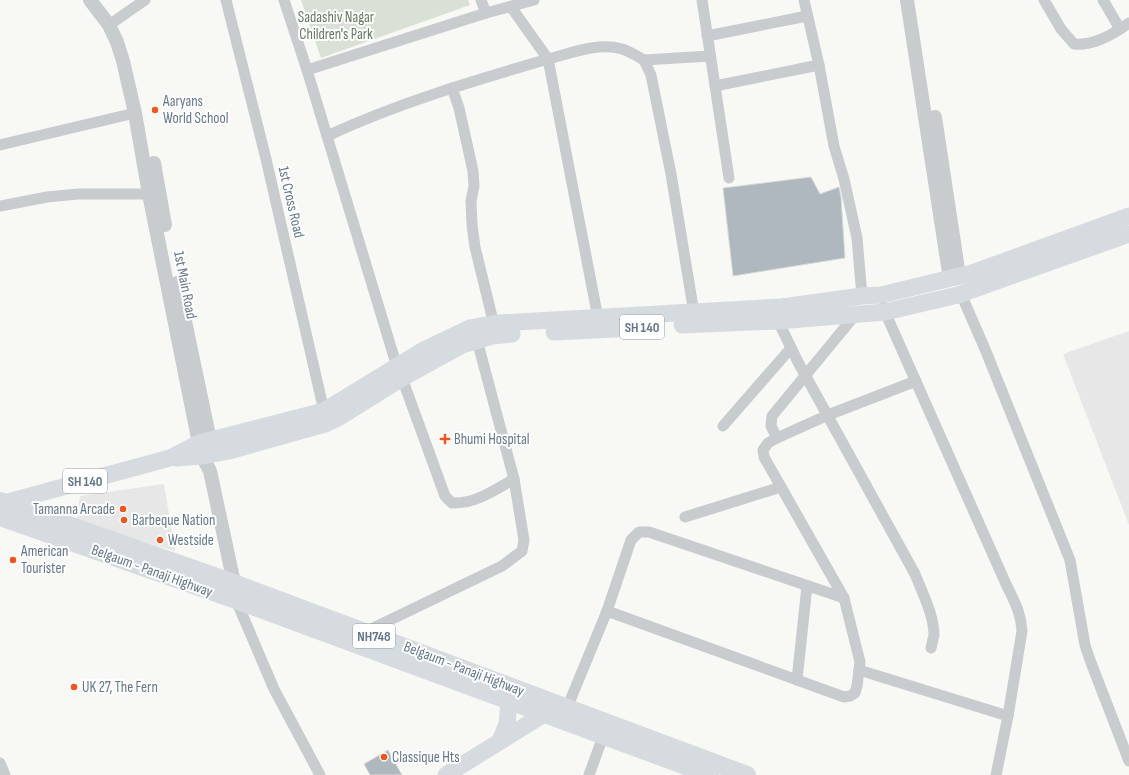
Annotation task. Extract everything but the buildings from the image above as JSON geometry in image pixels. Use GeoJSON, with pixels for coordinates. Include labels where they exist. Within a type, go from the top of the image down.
{"type":"FeatureCollection","features":[{"type":"Feature","properties":{"kind":"highway","name":"Belgaum - Panaji Highway"},"geometry":{"type":"LineString","coordinates":[[1,506],[235,592],[509,702],[555,711]]}},
{"type":"Feature","properties":{"kind":"highway","name":"Belgaum - Panaji Highway"},"geometry":{"type":"LineString","coordinates":[[235,592],[365,632],[555,711],[606,730],[747,775]]}},
{"type":"Feature","properties":{"kind":"highway","name":"Belgaum - Panaji Highway"},"geometry":{"type":"LineString","coordinates":[[606,730],[710,775]]}},
{"type":"Feature","properties":{"kind":"main road","name":"SH 140"},"geometry":{"type":"LineString","coordinates":[[207,453],[324,411],[399,372],[477,340],[495,329],[598,318],[782,307],[862,296],[881,295],[972,273],[1129,216]]}},
{"type":"Feature","properties":{"kind":"main road","name":"SH 140"},"geometry":{"type":"LineString","coordinates":[[1,506],[170,458],[207,453],[325,424],[338,418],[399,372],[422,351],[463,331],[477,326],[495,329],[694,324],[778,321],[885,312],[961,294],[1129,234]]}},
{"type":"Feature","properties":{"kind":"main road"},"geometry":{"type":"LineString","coordinates":[[500,741],[507,724],[509,702]]}},
{"type":"Feature","properties":{"kind":"main road"},"geometry":{"type":"LineString","coordinates":[[446,775],[500,741],[555,711]]}},
{"type":"Feature","properties":{"kind":"main road"},"geometry":{"type":"LineString","coordinates":[[462,775],[555,711]]}},
{"type":"Feature","properties":{"kind":"street","name":"1st Main Road"},"geometry":{"type":"LineString","coordinates":[[90,0],[112,23],[123,61],[135,113],[149,194],[207,453],[235,592]]}},
{"type":"Feature","properties":{"kind":"street"},"geometry":{"type":"LineString","coordinates":[[99,0],[112,23],[124,38],[146,124],[207,453]]}},
{"type":"Feature","properties":{"kind":"street"},"geometry":{"type":"LineString","coordinates":[[112,23],[145,0]]}},
{"type":"Feature","properties":{"kind":"street","name":"1st Cross Road"},"geometry":{"type":"LineString","coordinates":[[226,0],[264,152],[324,411]]}},
{"type":"Feature","properties":{"kind":"street"},"geometry":{"type":"LineString","coordinates":[[284,0],[307,70],[399,372],[446,496],[452,503],[463,504],[514,480]]}},
{"type":"Feature","properties":{"kind":"street"},"geometry":{"type":"LineString","coordinates":[[482,0],[486,13]]}},
{"type":"Feature","properties":{"kind":"street"},"geometry":{"type":"LineString","coordinates":[[307,70],[486,13],[534,0]]}},
{"type":"Feature","properties":{"kind":"street"},"geometry":{"type":"LineString","coordinates":[[702,0],[729,178]]}},
{"type":"Feature","properties":{"kind":"street"},"geometry":{"type":"LineString","coordinates":[[804,0],[819,65],[834,146],[844,179],[857,238],[862,296]]}},
{"type":"Feature","properties":{"kind":"street"},"geometry":{"type":"LineString","coordinates":[[907,0],[954,278],[985,349],[1070,560],[1085,645],[1129,761]]}},
{"type":"Feature","properties":{"kind":"street"},"geometry":{"type":"LineString","coordinates":[[917,0],[954,278]]}},
{"type":"Feature","properties":{"kind":"street"},"geometry":{"type":"LineString","coordinates":[[1044,0],[1061,29],[1074,44],[1082,45],[1093,42],[1125,26],[1103,0]]}},
{"type":"Feature","properties":{"kind":"street"},"geometry":{"type":"LineString","coordinates":[[511,7],[548,59],[598,318]]}},
{"type":"Feature","properties":{"kind":"street"},"geometry":{"type":"LineString","coordinates":[[707,36],[807,16]]}},
{"type":"Feature","properties":{"kind":"street"},"geometry":{"type":"LineString","coordinates":[[327,136],[363,120],[452,88],[548,59],[596,47],[623,49],[644,60],[710,56]]}},
{"type":"Feature","properties":{"kind":"street"},"geometry":{"type":"LineString","coordinates":[[644,60],[651,75],[671,174],[694,313]]}},
{"type":"Feature","properties":{"kind":"street"},"geometry":{"type":"LineString","coordinates":[[715,86],[819,65]]}},
{"type":"Feature","properties":{"kind":"street"},"geometry":{"type":"LineString","coordinates":[[452,88],[459,108],[473,171],[474,186],[471,201],[475,247],[495,329]]}},
{"type":"Feature","properties":{"kind":"street"},"geometry":{"type":"LineString","coordinates":[[0,145],[135,113]]}},
{"type":"Feature","properties":{"kind":"street"},"geometry":{"type":"LineString","coordinates":[[0,206],[47,196],[78,194],[149,194]]}},
{"type":"Feature","properties":{"kind":"street"},"geometry":{"type":"LineString","coordinates":[[881,295],[885,312],[1020,614],[1022,631],[1008,716],[996,775]]}},
{"type":"Feature","properties":{"kind":"street"},"geometry":{"type":"LineString","coordinates":[[777,438],[771,426],[772,416],[856,314]]}},
{"type":"Feature","properties":{"kind":"street"},"geometry":{"type":"LineString","coordinates":[[778,321],[806,376],[918,582],[931,617],[934,635],[931,648]]}},
{"type":"Feature","properties":{"kind":"street"},"geometry":{"type":"LineString","coordinates":[[365,632],[502,566],[522,551],[524,540],[514,480],[477,340]]}},
{"type":"Feature","properties":{"kind":"street"},"geometry":{"type":"LineString","coordinates":[[723,426],[791,348]]}},
{"type":"Feature","properties":{"kind":"street"},"geometry":{"type":"LineString","coordinates":[[607,611],[844,697],[855,693],[860,662],[844,598],[764,458],[763,450],[768,443],[777,438],[828,415],[916,381]]}},
{"type":"Feature","properties":{"kind":"street"},"geometry":{"type":"LineString","coordinates":[[685,517],[781,488]]}},
{"type":"Feature","properties":{"kind":"street"},"geometry":{"type":"LineString","coordinates":[[555,711],[607,611],[631,540],[639,532],[649,532],[844,598]]}},
{"type":"Feature","properties":{"kind":"street"},"geometry":{"type":"LineString","coordinates":[[797,680],[807,586]]}},
{"type":"Feature","properties":{"kind":"street"},"geometry":{"type":"LineString","coordinates":[[235,592],[274,689],[320,775]]}},
{"type":"Feature","properties":{"kind":"street"},"geometry":{"type":"LineString","coordinates":[[859,670],[1008,716]]}},
{"type":"Feature","properties":{"kind":"street"},"geometry":{"type":"LineString","coordinates":[[590,775],[606,730]]}},
{"type":"Feature","properties":{"kind":"street"},"geometry":{"type":"LineString","coordinates":[[0,763],[4,775]]}},
{"type":"Feature","properties":{"kind":"shaded area"},"geometry":{"type":"Polygon","coordinates":[[[1129,331],[1129,525],[1063,354],[1129,331]]]}},
{"type":"Feature","properties":{"kind":"shaded area","name":"Tamanna Arcade"},"geometry":{"type":"Polygon","coordinates":[[[164,484],[175,551],[76,522],[80,496],[164,484]]]}},
{"type":"Feature","properties":{"kind":"green space","name":"Sadashiv Nagar Children's Park"},"geometry":{"type":"Polygon","coordinates":[[[301,0],[468,0],[470,5],[321,58],[301,0]]]}},
{"type":"Feature","properties":{"kind":"place","name":"Aaryans World School"},"geometry":{"type":"Point","coordinates":[155,110]}},
{"type":"Feature","properties":{"kind":"place","name":"Bhumi Hospital"},"geometry":{"type":"Point","coordinates":[445,439]}},
{"type":"Feature","properties":{"kind":"place","name":"Tamanna Arcade"},"geometry":{"type":"Point","coordinates":[123,509]}},
{"type":"Feature","properties":{"kind":"place","name":"Barbeque Nation"},"geometry":{"type":"Point","coordinates":[124,520]}},
{"type":"Feature","properties":{"kind":"place","name":"Westside"},"geometry":{"type":"Point","coordinates":[160,540]}},
{"type":"Feature","properties":{"kind":"place","name":"American Tourister"},"geometry":{"type":"Point","coordinates":[13,560]}},
{"type":"Feature","properties":{"kind":"place","name":"UK 27, The Fern"},"geometry":{"type":"Point","coordinates":[74,687]}},
{"type":"Feature","properties":{"kind":"place","name":"Classique Hts"},"geometry":{"type":"Point","coordinates":[384,757]}}]}
